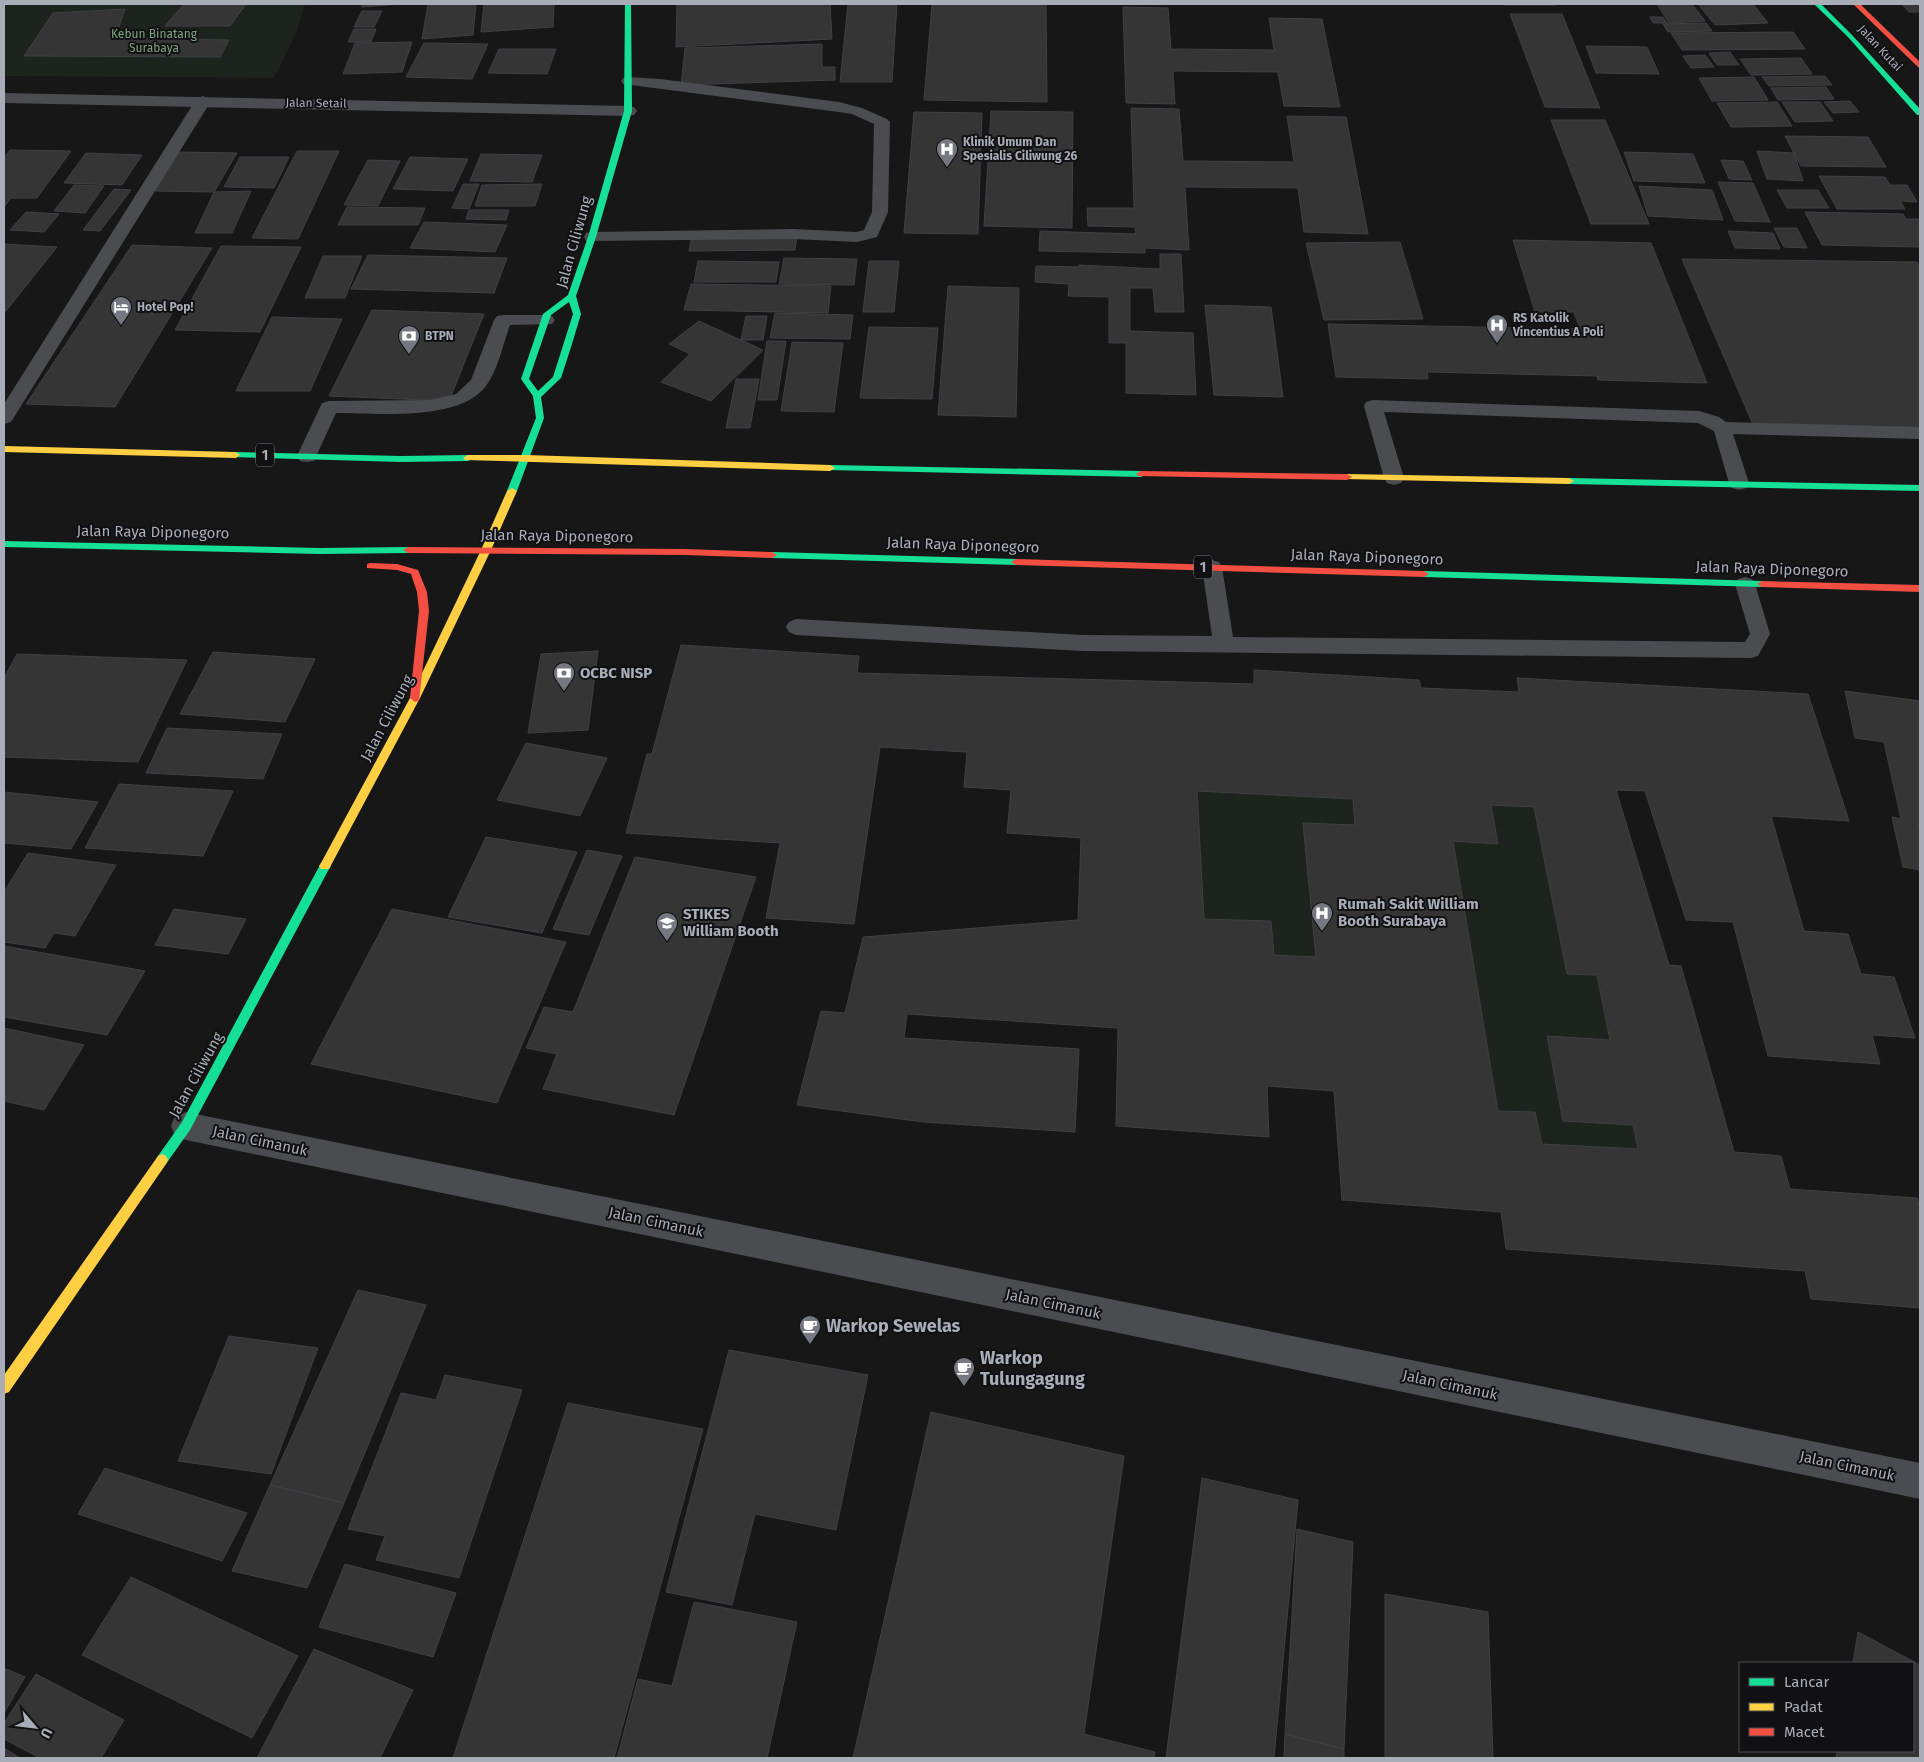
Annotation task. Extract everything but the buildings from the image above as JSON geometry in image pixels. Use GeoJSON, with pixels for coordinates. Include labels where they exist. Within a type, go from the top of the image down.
{"type":"FeatureCollection","features":[{"type":"Feature","properties":{"kind":"main road","name":"Jalan Ciliwung"},"geometry":{"type":"LineString","coordinates":[[4,1387],[186,1126],[415,698],[486,550],[526,458],[540,418],[537,396],[557,378],[577,314],[572,296],[592,237],[628,111],[628,4]]}},
{"type":"Feature","properties":{"kind":"main road","name":"Jalan Kutai"},"geometry":{"type":"LineString","coordinates":[[1817,4],[1919,110]]}},
{"type":"Feature","properties":{"kind":"main road","name":"Jalan Kutai"},"geometry":{"type":"LineString","coordinates":[[1856,4],[1920,66]]}},
{"type":"Feature","properties":{"kind":"main road"},"geometry":{"type":"LineString","coordinates":[[537,396],[525,379],[548,314],[572,296]]}},
{"type":"Feature","properties":{"kind":"main road","name":"1"},"geometry":{"type":"LineString","coordinates":[[4,449],[401,459],[526,458],[853,468],[1849,485],[1920,488]]}},
{"type":"Feature","properties":{"kind":"main road"},"geometry":{"type":"LineString","coordinates":[[1849,485],[1911,499]]}},
{"type":"Feature","properties":{"kind":"main road","name":"Jalan Raya Diponegoro"},"geometry":{"type":"LineString","coordinates":[[4,544],[320,551],[685,552],[1920,589]]}},
{"type":"Feature","properties":{"kind":"main road"},"geometry":{"type":"LineString","coordinates":[[320,551],[372,566],[397,567],[415,572],[422,592],[424,611],[415,698]]}},
{"type":"Feature","properties":{"kind":"street","name":"Jalan Setail"},"geometry":{"type":"LineString","coordinates":[[4,98],[628,111]]}},
{"type":"Feature","properties":{"kind":"street","name":"Jalan Cimanuk"},"geometry":{"type":"LineString","coordinates":[[186,1126],[1920,1482]]}},
{"type":"Feature","properties":{"kind":"lane"},"geometry":{"type":"LineString","coordinates":[[592,237],[793,234],[857,237],[871,233],[880,212],[882,122],[857,111],[839,107],[660,83],[628,81]]}},
{"type":"Feature","properties":{"kind":"lane"},"geometry":{"type":"LineString","coordinates":[[4,418],[202,101]]}},
{"type":"Feature","properties":{"kind":"lane"},"geometry":{"type":"LineString","coordinates":[[307,456],[329,407],[430,406],[449,403],[462,398],[480,381],[503,320],[546,320]]}},
{"type":"Feature","properties":{"kind":"lane"},"geometry":{"type":"LineString","coordinates":[[1394,478],[1372,406],[1700,417],[1712,421],[1722,428],[1920,432]]}},
{"type":"Feature","properties":{"kind":"lane"},"geometry":{"type":"LineString","coordinates":[[1722,428],[1739,483]]}},
{"type":"Feature","properties":{"kind":"lane"},"geometry":{"type":"LineString","coordinates":[[1212,568],[1224,644]]}},
{"type":"Feature","properties":{"kind":"lane"},"geometry":{"type":"LineString","coordinates":[[796,627],[1084,643],[1751,650],[1760,634],[1745,584]]}},
{"type":"Feature","properties":{"kind":"green space","name":"Kebun Binatang Surabaya"},"geometry":{"type":"Polygon","coordinates":[[[4,4],[305,4],[297,31],[274,78],[4,76],[4,4]]]}},
{"type":"Feature","properties":{"kind":"green space"},"geometry":{"type":"Polygon","coordinates":[[[1197,791],[1353,799],[1355,825],[1303,823],[1316,957],[1274,955],[1271,921],[1204,919],[1197,791]]]}},
{"type":"Feature","properties":{"kind":"green space"},"geometry":{"type":"Polygon","coordinates":[[[1491,805],[1534,807],[1567,974],[1597,975],[1610,1040],[1547,1036],[1563,1121],[1633,1125],[1638,1149],[1542,1144],[1535,1112],[1498,1111],[1453,841],[1498,843],[1491,805]]]}},
{"type":"Feature","properties":{"kind":"traffic: fast"},"geometry":{"type":"LineString","coordinates":[[537,396],[557,378],[568,344],[577,314],[572,296],[592,237],[628,111],[628,4]]}},
{"type":"Feature","properties":{"kind":"traffic: fast"},"geometry":{"type":"LineString","coordinates":[[1817,4],[1850,36],[1920,113]]}},
{"type":"Feature","properties":{"kind":"traffic: fast"},"geometry":{"type":"LineString","coordinates":[[512,491],[540,418],[537,396],[525,379],[547,314],[572,296]]}},
{"type":"Feature","properties":{"kind":"traffic: fast"},"geometry":{"type":"LineString","coordinates":[[236,455],[401,459],[468,458]]}},
{"type":"Feature","properties":{"kind":"traffic: fast"},"geometry":{"type":"LineString","coordinates":[[830,468],[1141,474]]}},
{"type":"Feature","properties":{"kind":"traffic: fast"},"geometry":{"type":"LineString","coordinates":[[1569,481],[1920,488]]}},
{"type":"Feature","properties":{"kind":"traffic: fast"},"geometry":{"type":"LineString","coordinates":[[4,544],[320,551],[408,550]]}},
{"type":"Feature","properties":{"kind":"traffic: fast"},"geometry":{"type":"LineString","coordinates":[[772,555],[1016,562]]}},
{"type":"Feature","properties":{"kind":"traffic: fast"},"geometry":{"type":"LineString","coordinates":[[1424,574],[1762,584]]}},
{"type":"Feature","properties":{"kind":"traffic: fast"},"geometry":{"type":"LineString","coordinates":[[162,1160],[186,1126],[325,866]]}},
{"type":"Feature","properties":{"kind":"traffic: slow"},"geometry":{"type":"LineString","coordinates":[[4,449],[236,455]]}},
{"type":"Feature","properties":{"kind":"traffic: slow"},"geometry":{"type":"LineString","coordinates":[[468,458],[526,458],[830,468]]}},
{"type":"Feature","properties":{"kind":"traffic: slow"},"geometry":{"type":"LineString","coordinates":[[1347,477],[1569,481]]}},
{"type":"Feature","properties":{"kind":"traffic: slow"},"geometry":{"type":"LineString","coordinates":[[325,866],[415,698],[512,491]]}},
{"type":"Feature","properties":{"kind":"traffic: slow"},"geometry":{"type":"LineString","coordinates":[[4,1387],[162,1160]]}},
{"type":"Feature","properties":{"kind":"traffic: jam"},"geometry":{"type":"LineString","coordinates":[[1856,4],[1920,66]]}},
{"type":"Feature","properties":{"kind":"traffic: jam"},"geometry":{"type":"LineString","coordinates":[[1141,474],[1347,477]]}},
{"type":"Feature","properties":{"kind":"traffic: jam"},"geometry":{"type":"LineString","coordinates":[[408,550],[685,552],[772,555]]}},
{"type":"Feature","properties":{"kind":"traffic: jam"},"geometry":{"type":"LineString","coordinates":[[1016,562],[1424,574]]}},
{"type":"Feature","properties":{"kind":"traffic: jam"},"geometry":{"type":"LineString","coordinates":[[370,566],[397,567],[415,572],[422,592],[424,611],[415,698]]}},
{"type":"Feature","properties":{"kind":"traffic: jam"},"geometry":{"type":"LineString","coordinates":[[1762,584],[1920,589]]}},
{"type":"Feature","properties":{"kind":"place","name":"Klinik Umum Dan Spesialis Ciliwung 26"},"geometry":{"type":"Point","coordinates":[947,168]}},
{"type":"Feature","properties":{"kind":"place","name":"Hotel Pop!"},"geometry":{"type":"Point","coordinates":[121,326]}},
{"type":"Feature","properties":{"kind":"place","name":"RS Katolik Vincentius A Poli"},"geometry":{"type":"Point","coordinates":[1497,344]}},
{"type":"Feature","properties":{"kind":"place","name":"BTPN"},"geometry":{"type":"Point","coordinates":[409,355]}},
{"type":"Feature","properties":{"kind":"place","name":"OCBC NISP"},"geometry":{"type":"Point","coordinates":[564,692]}},
{"type":"Feature","properties":{"kind":"place","name":"Rumah Sakit William Booth Surabaya"},"geometry":{"type":"Point","coordinates":[1322,932]}},
{"type":"Feature","properties":{"kind":"place","name":"STIKES William Booth"},"geometry":{"type":"Point","coordinates":[667,942]}},
{"type":"Feature","properties":{"kind":"place","name":"Warkop Sewelas"},"geometry":{"type":"Point","coordinates":[810,1345]}},
{"type":"Feature","properties":{"kind":"place","name":"Warkop Tulungagung"},"geometry":{"type":"Point","coordinates":[964,1387]}}]}
